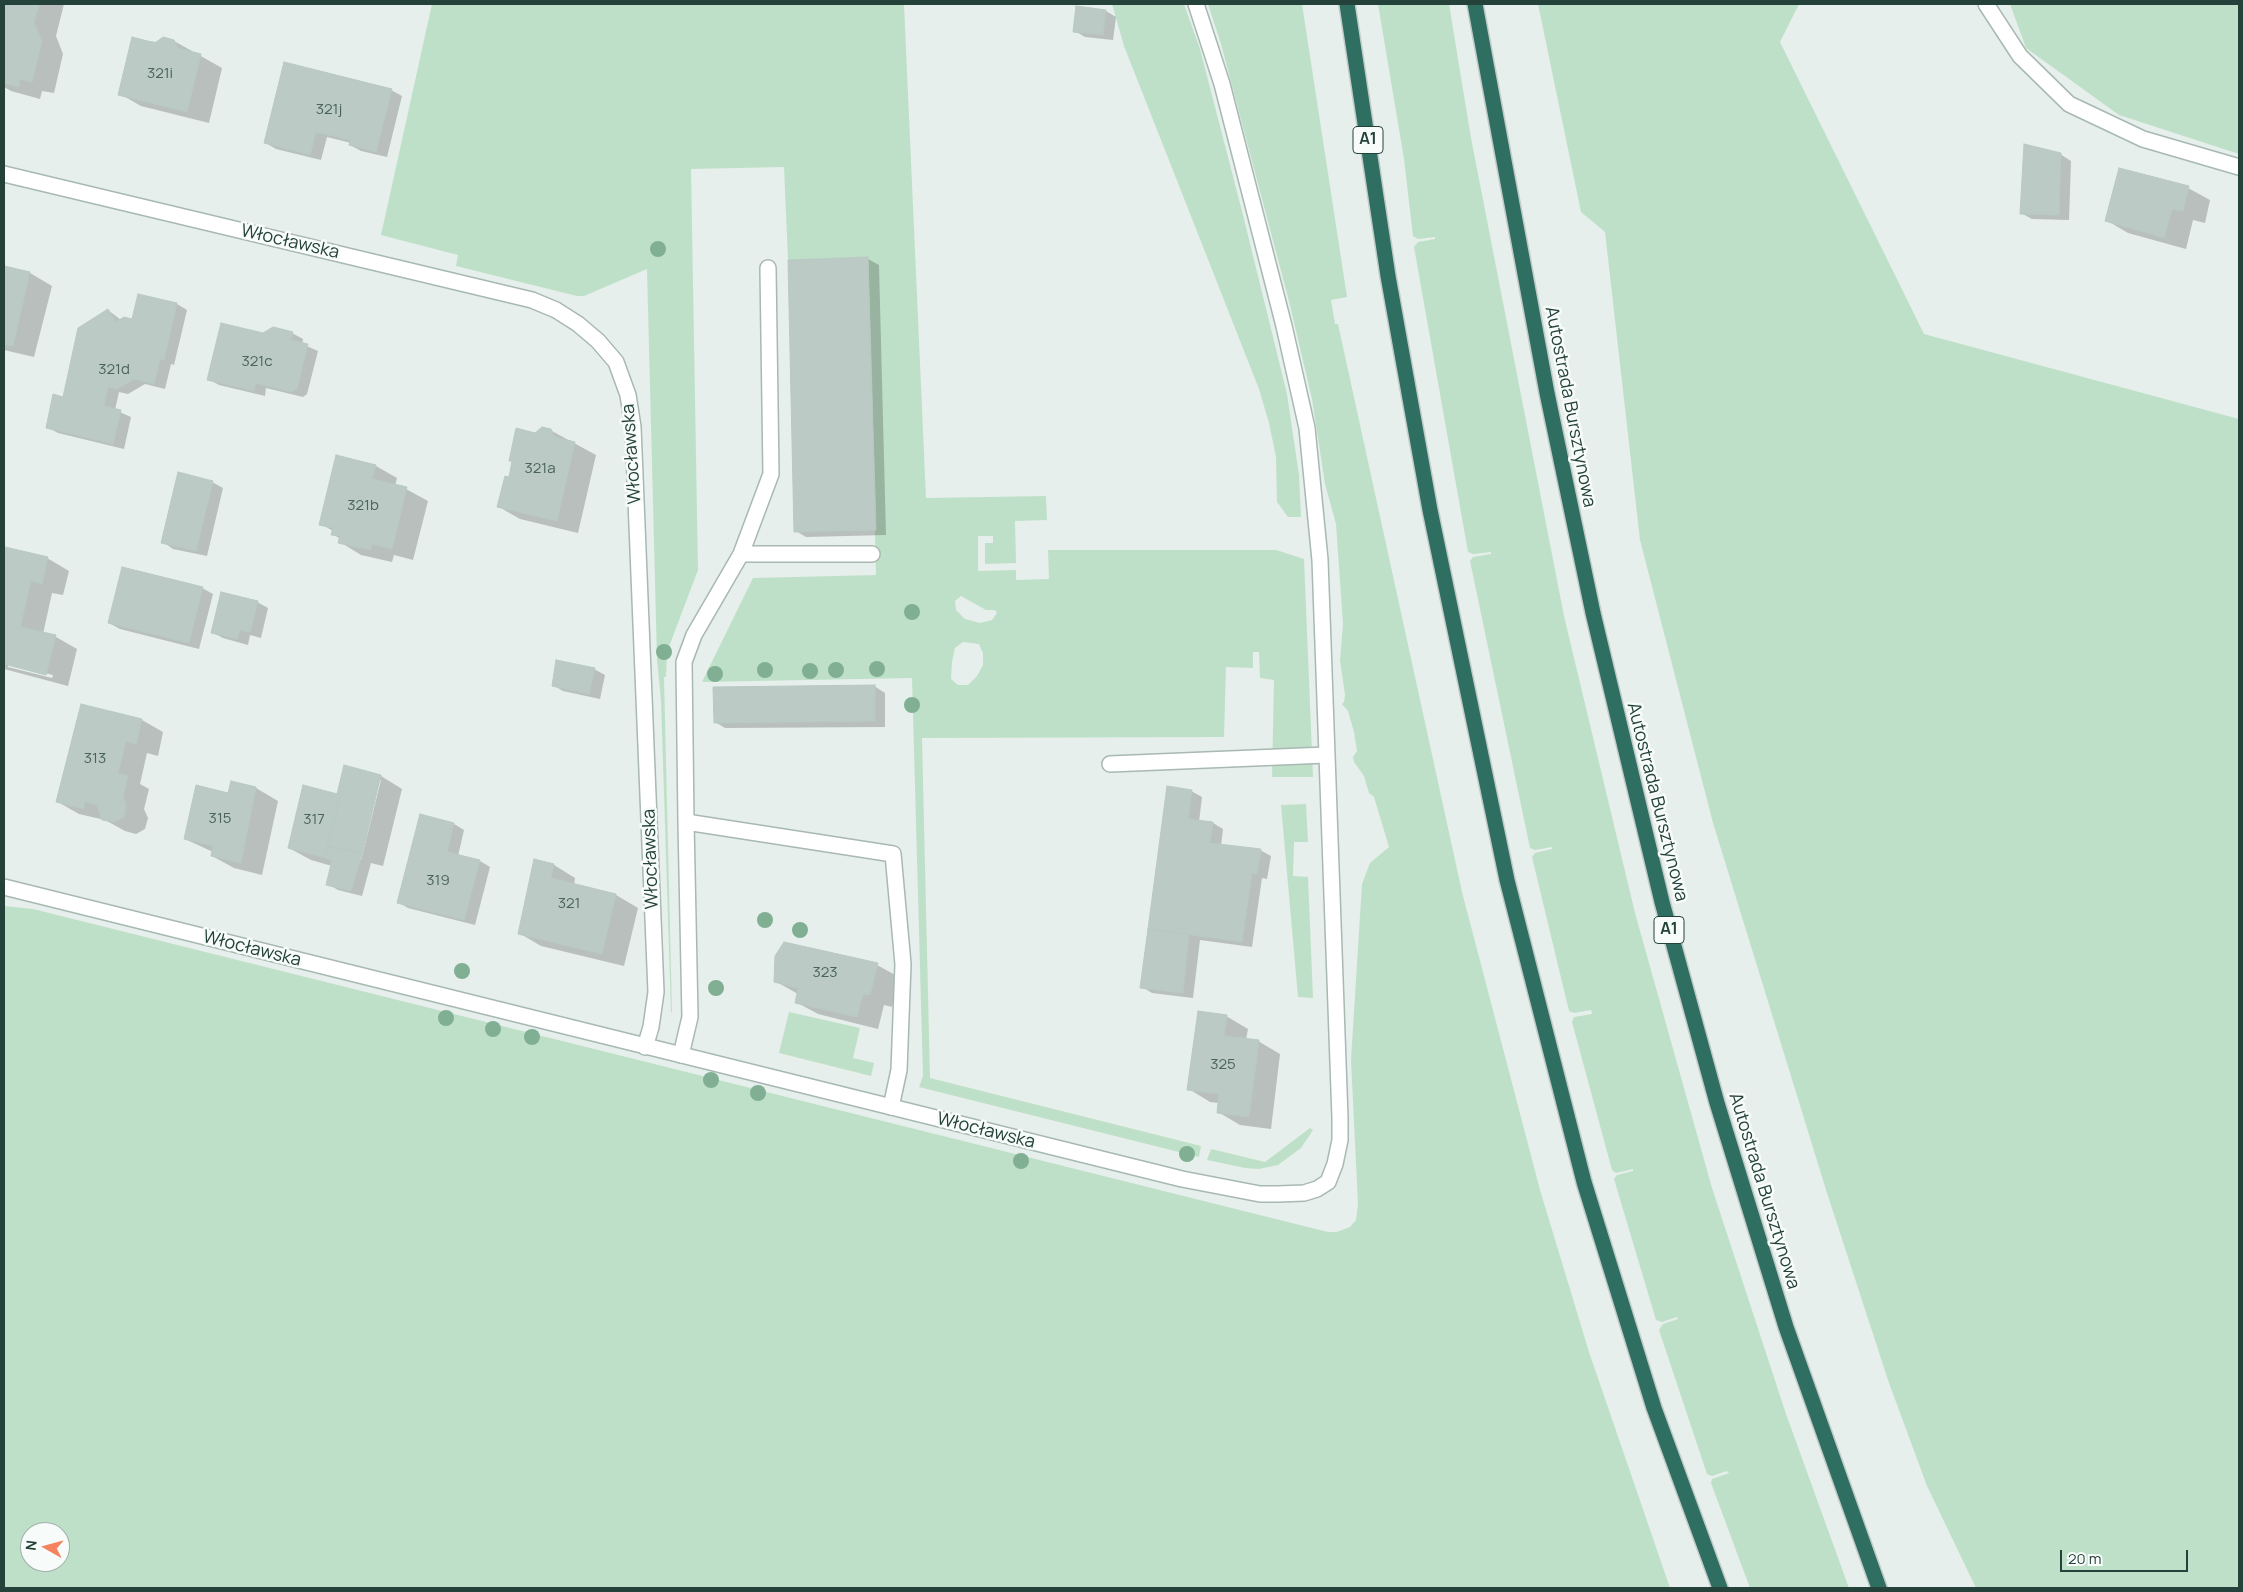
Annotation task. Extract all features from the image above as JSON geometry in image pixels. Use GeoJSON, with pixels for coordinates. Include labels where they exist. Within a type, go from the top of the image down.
{"type":"FeatureCollection","features":[{"type":"Feature","properties":{"kind":"highway","name":"A1"},"geometry":{"type":"LineString","coordinates":[[1347,4],[1388,276],[1430,510],[1507,880],[1584,1182],[1654,1408],[1720,1588]]}},
{"type":"Feature","properties":{"kind":"highway","name":"Autostrada Bursztynowa"},"geometry":{"type":"LineString","coordinates":[[1476,4],[1521,255],[1569,498],[1597,631],[1662,902],[1717,1103],[1780,1310],[1825,1442],[1879,1588]]}},
{"type":"Feature","properties":{"kind":"street"},"geometry":{"type":"LineString","coordinates":[[1110,764],[1326,755],[1320,560],[1307,428],[1284,326],[1222,84],[1196,4]]}},
{"type":"Feature","properties":{"kind":"street"},"geometry":{"type":"LineString","coordinates":[[1986,4],[2020,56],[2069,104],[2143,139],[2239,167]]}},
{"type":"Feature","properties":{"kind":"street","name":"Włocławska"},"geometry":{"type":"LineString","coordinates":[[4,174],[532,300],[556,310],[578,324],[598,341],[616,362],[628,395],[634,457],[656,992],[651,1027],[645,1046]]}},
{"type":"Feature","properties":{"kind":"street"},"geometry":{"type":"LineString","coordinates":[[681,1055],[690,1017],[684,662],[694,634],[742,554],[771,474],[768,268]]}},
{"type":"Feature","properties":{"kind":"street"},"geometry":{"type":"LineString","coordinates":[[742,554],[872,554]]}},
{"type":"Feature","properties":{"kind":"street","name":"Włocławska"},"geometry":{"type":"LineString","coordinates":[[4,887],[1182,1179],[1260,1194],[1295,1194],[1316,1189],[1328,1182],[1335,1164],[1340,1140],[1326,755]]}},
{"type":"Feature","properties":{"kind":"street"},"geometry":{"type":"LineString","coordinates":[[686,822],[893,854],[904,964],[899,1070],[891,1108]]}},
{"type":"Feature","properties":{"kind":"green space"},"geometry":{"type":"Polygon","coordinates":[[[432,4],[904,4],[926,498],[1046,496],[1047,520],[1015,521],[1016,563],[985,564],[985,543],[993,543],[993,536],[978,536],[978,571],[1016,570],[1016,580],[1049,579],[1048,550],[1276,550],[1304,559],[1313,777],[1272,777],[1274,680],[1260,678],[1259,652],[1253,652],[1253,668],[1226,667],[1224,737],[922,738],[930,1078],[1201,1146],[1199,1157],[919,1087],[923,1076],[912,678],[702,682],[753,578],[876,575],[868,257],[788,260],[784,167],[691,169],[698,570],[667,652],[666,677],[664,677],[672,1013],[661,700],[657,660],[647,269],[584,296],[577,296],[456,266],[458,255],[381,235],[432,4]],[[961,596],[955,601],[956,610],[965,619],[980,623],[992,620],[997,613],[995,610],[986,610],[961,596]],[[963,642],[955,648],[951,679],[958,685],[968,685],[977,676],[983,665],[983,653],[979,644],[963,642]]]}},
{"type":"Feature","properties":{"kind":"green space"},"geometry":{"type":"Polygon","coordinates":[[[1112,4],[1184,4],[1200,49],[1287,394],[1299,475],[1301,517],[1288,517],[1277,502],[1276,457],[1259,389],[1124,46],[1112,4]]]}},
{"type":"Feature","properties":{"kind":"green space"},"geometry":{"type":"Polygon","coordinates":[[[1208,4],[1302,4],[1347,297],[1331,300],[1335,324],[1338,324],[1462,892],[1540,1190],[1589,1352],[1670,1588],[4,1588],[4,906],[33,909],[1328,1232],[1337,1232],[1350,1227],[1356,1220],[1358,1204],[1351,1060],[1362,884],[1370,863],[1389,847],[1374,797],[1369,793],[1364,776],[1354,762],[1353,757],[1357,751],[1354,732],[1348,711],[1342,704],[1345,695],[1340,660],[1343,624],[1336,524],[1325,484],[1312,399],[1289,301],[1221,44],[1208,4]]]}},
{"type":"Feature","properties":{"kind":"green space"},"geometry":{"type":"Polygon","coordinates":[[[1378,4],[1449,4],[1471,138],[1564,616],[1635,913],[1712,1188],[1786,1414],[1849,1588],[1750,1588],[1711,1483],[1712,1479],[1729,1473],[1727,1471],[1712,1476],[1707,1474],[1659,1330],[1663,1324],[1678,1319],[1677,1317],[1662,1322],[1656,1320],[1614,1179],[1617,1175],[1633,1171],[1633,1169],[1616,1173],[1612,1170],[1572,1022],[1574,1017],[1592,1014],[1591,1010],[1574,1013],[1569,1011],[1532,857],[1535,853],[1552,849],[1552,847],[1535,850],[1530,848],[1470,561],[1473,557],[1491,554],[1491,552],[1473,554],[1468,552],[1414,247],[1418,242],[1435,239],[1435,237],[1418,239],[1413,236],[1404,159],[1378,4]]]}},
{"type":"Feature","properties":{"kind":"green space"},"geometry":{"type":"Polygon","coordinates":[[[1538,4],[1799,4],[1780,42],[1924,334],[2239,419],[2239,1588],[1976,1588],[1927,1486],[1889,1383],[1827,1193],[1713,823],[1640,540],[1605,232],[1581,212],[1538,4]]]}},
{"type":"Feature","properties":{"kind":"green space"},"geometry":{"type":"Polygon","coordinates":[[[2010,4],[2239,4],[2239,154],[2119,115],[2026,48],[2010,4]]]}},
{"type":"Feature","properties":{"kind":"green space"},"geometry":{"type":"Polygon","coordinates":[[[1306,804],[1308,842],[1294,842],[1293,876],[1308,877],[1313,998],[1298,997],[1281,805],[1306,804]]]}},
{"type":"Feature","properties":{"kind":"green space"},"geometry":{"type":"Polygon","coordinates":[[[789,1012],[860,1028],[853,1058],[874,1063],[871,1076],[779,1053],[789,1012]]]}},
{"type":"Feature","properties":{"kind":"green space"},"geometry":{"type":"Polygon","coordinates":[[[1310,1128],[1313,1130],[1301,1148],[1278,1165],[1259,1169],[1207,1160],[1211,1149],[1265,1162],[1310,1128]]]}},
{"type":"Feature","properties":{"kind":"building"},"geometry":{"type":"Polygon","coordinates":[[[4,4],[39,4],[34,23],[42,41],[32,82],[20,79],[19,87],[4,83],[4,4]]]}},
{"type":"Feature","properties":{"kind":"building"},"geometry":{"type":"Polygon","coordinates":[[[1076,6],[1106,10],[1103,35],[1073,32],[1076,6]]]}},
{"type":"Feature","properties":{"kind":"building"},"geometry":{"type":"Polygon","coordinates":[[[132,37],[155,43],[163,37],[174,40],[178,48],[201,54],[187,112],[118,95],[132,37]]]}},
{"type":"Feature","properties":{"kind":"building"},"geometry":{"type":"Polygon","coordinates":[[[284,62],[392,89],[376,152],[349,145],[350,140],[316,132],[310,155],[264,143],[284,62]]]}},
{"type":"Feature","properties":{"kind":"building"},"geometry":{"type":"Polygon","coordinates":[[[2024,144],[2061,153],[2059,215],[2020,214],[2024,144]]]}},
{"type":"Feature","properties":{"kind":"building"},"geometry":{"type":"Polygon","coordinates":[[[2119,168],[2189,186],[2183,211],[2172,209],[2164,238],[2105,221],[2119,168]]]}},
{"type":"Feature","properties":{"kind":"building"},"geometry":{"type":"Polygon","coordinates":[[[868,257],[876,530],[794,532],[788,260],[868,257]]]}},
{"type":"Feature","properties":{"kind":"building"},"geometry":{"type":"Polygon","coordinates":[[[4,266],[30,272],[13,346],[4,344],[4,266]]]}},
{"type":"Feature","properties":{"kind":"building"},"geometry":{"type":"Polygon","coordinates":[[[138,294],[177,303],[164,360],[160,359],[154,384],[134,379],[117,389],[108,387],[104,406],[121,410],[113,444],[46,428],[53,394],[63,397],[78,328],[108,309],[116,322],[124,317],[132,319],[138,294]]]}},
{"type":"Feature","properties":{"kind":"building"},"geometry":{"type":"Polygon","coordinates":[[[221,323],[263,333],[273,327],[293,332],[291,340],[308,344],[297,389],[291,392],[256,383],[254,391],[207,380],[221,323]]]}},
{"type":"Feature","properties":{"kind":"building"},"geometry":{"type":"Polygon","coordinates":[[[542,427],[551,429],[555,437],[575,442],[557,521],[497,507],[505,476],[509,477],[512,461],[509,461],[516,428],[535,433],[542,427]]]}},
{"type":"Feature","properties":{"kind":"building"},"geometry":{"type":"Polygon","coordinates":[[[336,455],[376,465],[372,479],[407,487],[392,549],[372,544],[371,550],[338,543],[340,536],[331,535],[333,528],[319,525],[336,455]]]}},
{"type":"Feature","properties":{"kind":"building"},"geometry":{"type":"Polygon","coordinates":[[[178,472],[213,481],[196,551],[161,543],[178,472]]]}},
{"type":"Feature","properties":{"kind":"building"},"geometry":{"type":"Polygon","coordinates":[[[5,547],[48,557],[42,584],[31,581],[20,627],[56,635],[46,675],[4,664],[5,547]]]}},
{"type":"Feature","properties":{"kind":"building"},"geometry":{"type":"Polygon","coordinates":[[[122,567],[203,587],[189,643],[108,623],[122,567]]]}},
{"type":"Feature","properties":{"kind":"building"},"geometry":{"type":"Polygon","coordinates":[[[221,592],[258,601],[250,632],[240,630],[237,639],[211,633],[221,592]]]}},
{"type":"Feature","properties":{"kind":"building"},"geometry":{"type":"Polygon","coordinates":[[[556,660],[595,668],[589,694],[552,686],[556,660]]]}},
{"type":"Feature","properties":{"kind":"building"},"geometry":{"type":"Polygon","coordinates":[[[875,685],[875,721],[714,723],[713,687],[875,685]]]}},
{"type":"Feature","properties":{"kind":"building"},"geometry":{"type":"Polygon","coordinates":[[[81,704],[142,719],[136,744],[126,741],[118,773],[128,776],[123,796],[126,805],[124,817],[114,822],[102,820],[97,805],[85,802],[84,809],[56,802],[81,704]]]}},
{"type":"Feature","properties":{"kind":"building"},"geometry":{"type":"Polygon","coordinates":[[[344,765],[381,775],[362,854],[327,846],[341,795],[337,794],[344,765]]]}},
{"type":"Feature","properties":{"kind":"building"},"geometry":{"type":"Polygon","coordinates":[[[231,781],[256,787],[241,863],[211,856],[213,846],[184,839],[196,785],[228,793],[231,781]]]}},
{"type":"Feature","properties":{"kind":"building"},"geometry":{"type":"Polygon","coordinates":[[[303,785],[341,795],[325,858],[288,848],[303,785]]]}},
{"type":"Feature","properties":{"kind":"building"},"geometry":{"type":"Polygon","coordinates":[[[1167,786],[1192,790],[1188,819],[1213,822],[1210,843],[1261,849],[1257,874],[1252,873],[1242,942],[1148,929],[1167,786]]]}},
{"type":"Feature","properties":{"kind":"building"},"geometry":{"type":"Polygon","coordinates":[[[420,814],[454,823],[447,852],[480,860],[464,920],[397,903],[420,814]]]}},
{"type":"Feature","properties":{"kind":"building"},"geometry":{"type":"Polygon","coordinates":[[[327,846],[362,854],[351,891],[326,885],[332,860],[325,858],[327,846]]]}},
{"type":"Feature","properties":{"kind":"building"},"geometry":{"type":"Polygon","coordinates":[[[534,859],[554,864],[551,878],[616,894],[602,954],[518,934],[534,859]]]}},
{"type":"Feature","properties":{"kind":"building"},"geometry":{"type":"Polygon","coordinates":[[[1148,929],[1189,934],[1183,993],[1140,988],[1148,929]]]}},
{"type":"Feature","properties":{"kind":"building"},"geometry":{"type":"Polygon","coordinates":[[[784,942],[878,963],[870,995],[863,994],[857,1017],[795,1003],[798,988],[774,982],[775,956],[784,942]]]}},
{"type":"Feature","properties":{"kind":"building"},"geometry":{"type":"Polygon","coordinates":[[[1198,1011],[1227,1015],[1224,1036],[1259,1040],[1249,1117],[1217,1113],[1219,1094],[1187,1090],[1198,1011]]]}}]}
